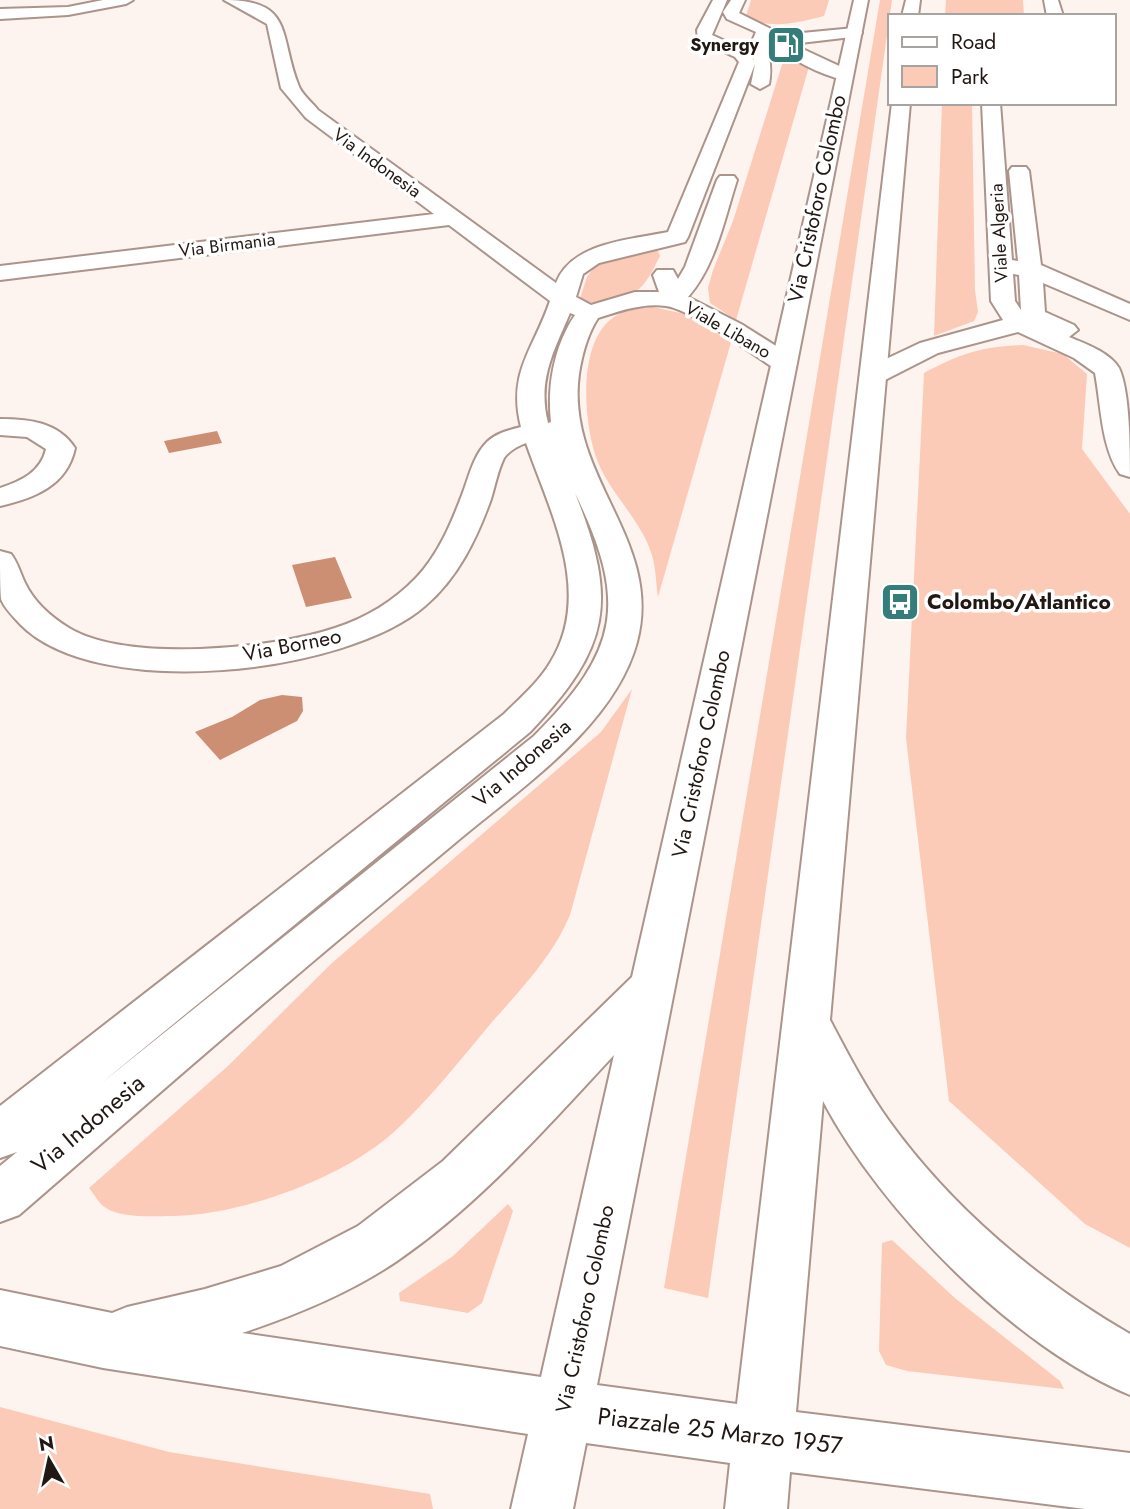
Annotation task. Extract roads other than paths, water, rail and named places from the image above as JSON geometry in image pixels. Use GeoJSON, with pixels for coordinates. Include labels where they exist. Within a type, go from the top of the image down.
{"type":"FeatureCollection","features":[{"type":"Feature","properties":{"kind":"street"},"geometry":{"type":"LineString","coordinates":[[0,14],[68,10],[126,0]]}},
{"type":"Feature","properties":{"kind":"street","name":"Via Indonesia"},"geometry":{"type":"LineString","coordinates":[[0,1136],[517,723],[548,692],[576,650],[586,620],[585,580],[558,488],[550,431],[561,411],[564,383],[574,341],[577,307],[306,109],[290,88],[274,22],[266,15],[231,0]]}},
{"type":"Feature","properties":{"kind":"street"},"geometry":{"type":"LineString","coordinates":[[709,23],[720,0]]}},
{"type":"Feature","properties":{"kind":"street"},"geometry":{"type":"LineString","coordinates":[[709,23],[738,10],[779,32],[794,52],[844,75]]}},
{"type":"Feature","properties":{"kind":"street"},"geometry":{"type":"LineString","coordinates":[[779,32],[858,15]]}},
{"type":"Feature","properties":{"kind":"street","name":"Via Cristoforo Colombo"},"geometry":{"type":"LineString","coordinates":[[542,1509],[597,1261],[652,986],[858,15]]}},
{"type":"Feature","properties":{"kind":"street","name":"Viale Libano"},"geometry":{"type":"LineString","coordinates":[[709,23],[704,37],[747,60],[748,96]]}},
{"type":"Feature","properties":{"kind":"street","name":"Viale Libano"},"geometry":{"type":"LineString","coordinates":[[673,299],[665,270],[667,257],[715,146],[764,71],[758,49],[779,32]]}},
{"type":"Feature","properties":{"kind":"street"},"geometry":{"type":"LineString","coordinates":[[756,1509],[901,105]]}},
{"type":"Feature","properties":{"kind":"street","name":"Viale Algeria"},"geometry":{"type":"LineString","coordinates":[[1002,111],[1031,270],[1034,305],[1027,319],[1008,311],[1003,301],[1000,266],[1002,111]]}},
{"type":"Feature","properties":{"kind":"street","name":"Viale Libano"},"geometry":{"type":"LineString","coordinates":[[673,299],[692,278],[738,148],[715,146]]}},
{"type":"Feature","properties":{"kind":"street","name":"Via Birmania"},"geometry":{"type":"LineString","coordinates":[[0,273],[454,218]]}},
{"type":"Feature","properties":{"kind":"street"},"geometry":{"type":"LineString","coordinates":[[577,307],[572,274],[584,261],[677,237],[706,240]]}},
{"type":"Feature","properties":{"kind":"street"},"geometry":{"type":"LineString","coordinates":[[1000,266],[1031,270],[1130,313]]}},
{"type":"Feature","properties":{"kind":"street","name":"Viale Libano"},"geometry":{"type":"LineString","coordinates":[[577,307],[635,299],[673,299],[732,329],[783,362]]}},
{"type":"Feature","properties":{"kind":"street"},"geometry":{"type":"LineString","coordinates":[[874,374],[929,348],[1027,319],[1104,351],[1130,368]]}},
{"type":"Feature","properties":{"kind":"street"},"geometry":{"type":"LineString","coordinates":[[1104,351],[1102,364],[1111,378],[1120,435],[1130,468]]}},
{"type":"Feature","properties":{"kind":"street"},"geometry":{"type":"LineString","coordinates":[[0,427],[40,431],[54,438],[61,448],[60,460],[51,473],[34,485],[0,497]]}},
{"type":"Feature","properties":{"kind":"street","name":"Via Indonesia"},"geometry":{"type":"LineString","coordinates":[[0,1198],[273,969],[548,745],[582,709],[612,663],[621,641],[626,612],[624,572],[612,537],[578,470],[550,431]]}},
{"type":"Feature","properties":{"kind":"street","name":"Via Borneo"},"geometry":{"type":"LineString","coordinates":[[0,561],[12,591],[26,610],[71,643],[88,649],[154,659],[200,659],[263,654],[324,642],[376,623],[416,597],[443,567],[460,540],[493,453],[510,439],[550,431]]}},
{"type":"Feature","properties":{"kind":"street"},"geometry":{"type":"LineString","coordinates":[[237,944],[273,969]]}},
{"type":"Feature","properties":{"kind":"street"},"geometry":{"type":"LineString","coordinates":[[103,1340],[223,1312],[293,1289],[373,1246],[428,1208],[479,1163],[598,1038],[652,986]]}},
{"type":"Feature","properties":{"kind":"street"},"geometry":{"type":"LineString","coordinates":[[807,1021],[857,1115],[890,1162],[921,1198],[973,1250],[1023,1293],[1083,1337],[1130,1366]]}},
{"type":"Feature","properties":{"kind":"street","name":"Piazzale 25 Marzo 1957"},"geometry":{"type":"LineString","coordinates":[[0,1318],[103,1340],[563,1411],[1130,1484]]}},
{"type":"Feature","properties":{"kind":"street","name":"Piazzale 25 Marzo 1957"},"geometry":{"type":"LineString","coordinates":[[0,1340],[103,1340]]}},
{"type":"Feature","properties":{"kind":"place","name":"Synergy"},"geometry":{"type":"Point","coordinates":[786,45]}},
{"type":"Feature","properties":{"kind":"place","name":"Colombo/Atlantico"},"geometry":{"type":"Point","coordinates":[900,602]}}]}
